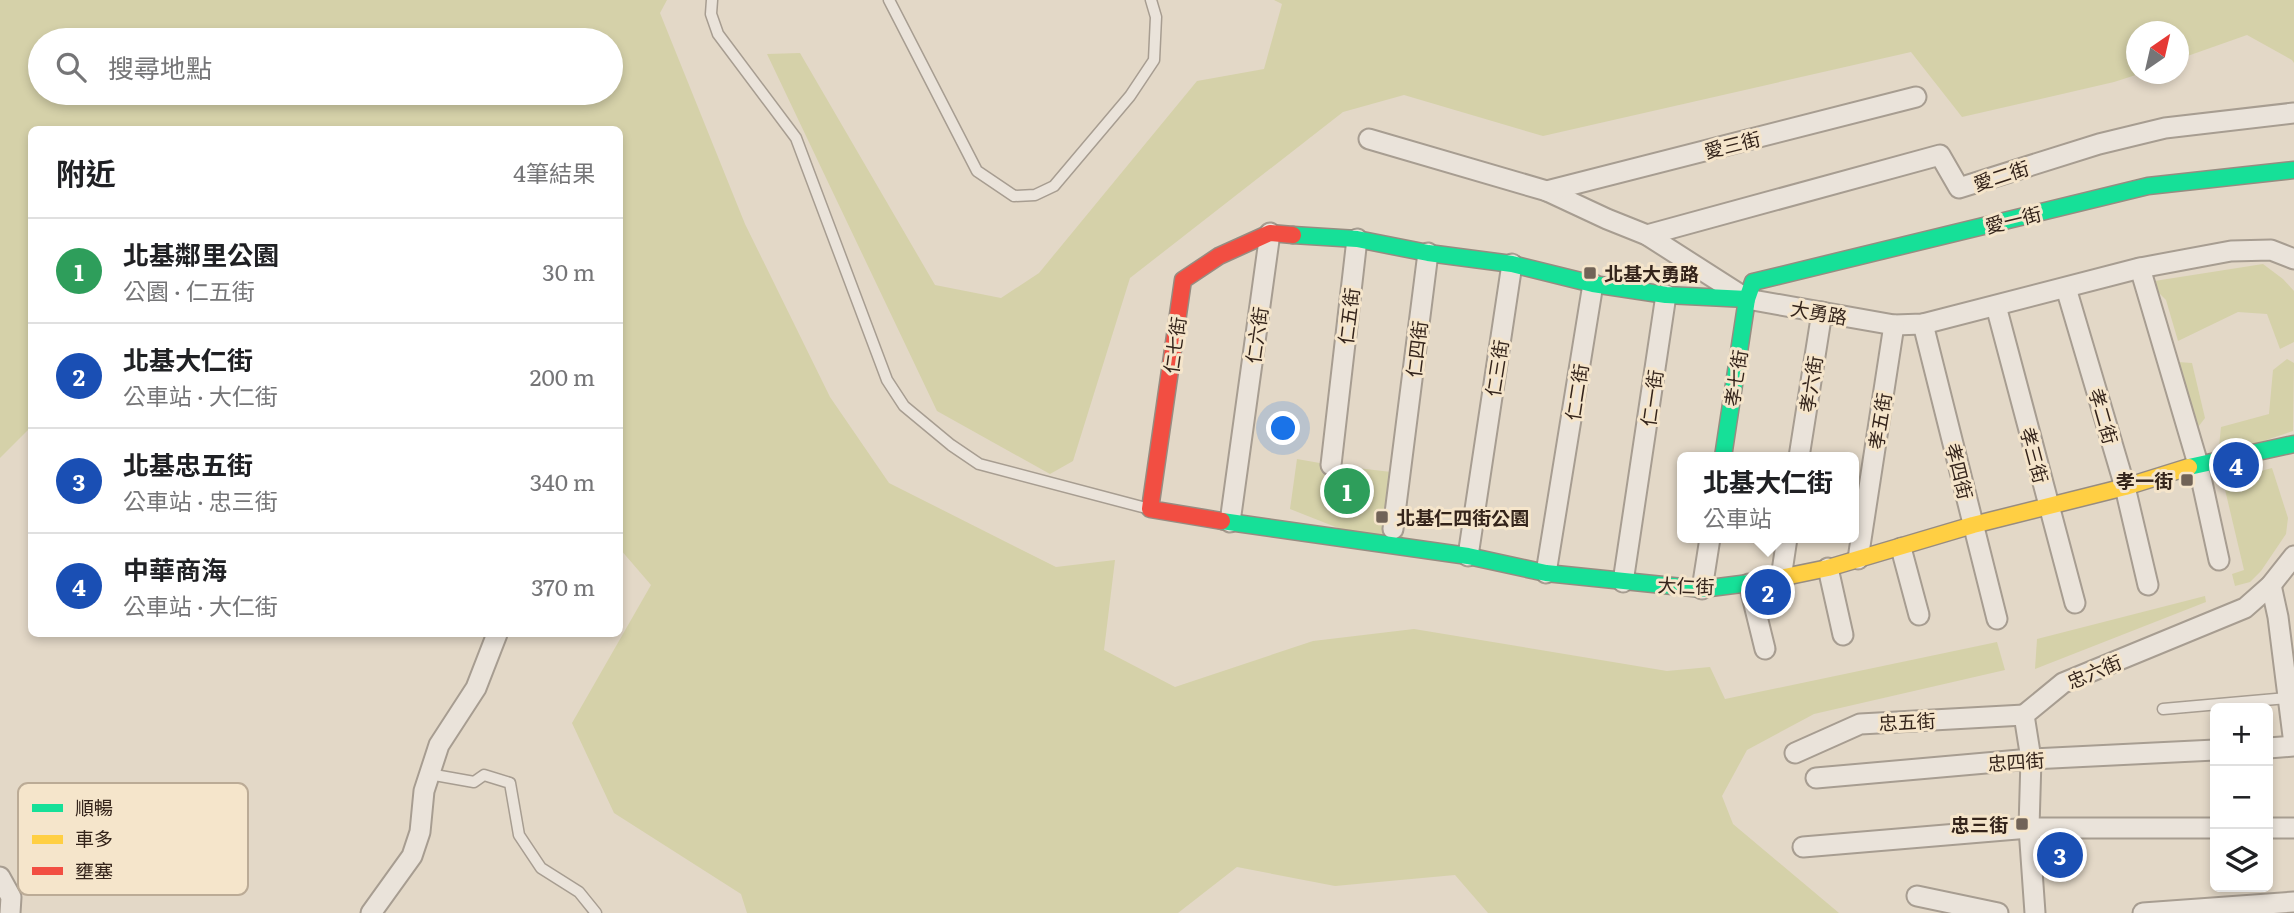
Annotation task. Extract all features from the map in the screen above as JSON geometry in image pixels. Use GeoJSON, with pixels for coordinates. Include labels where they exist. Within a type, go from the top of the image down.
{"type":"FeatureCollection","features":[{"type":"Feature","properties":{"kind":"street","name":"愛三街"},"geometry":{"type":"LineString","coordinates":[[1547,191],[1916,97]]}},
{"type":"Feature","properties":{"kind":"street","name":"愛二街"},"geometry":{"type":"LineString","coordinates":[[1647,235],[1940,155],[1959,188],[2099,144],[2165,128],[2294,113]]}},
{"type":"Feature","properties":{"kind":"street","name":"大勇路"},"geometry":{"type":"LineString","coordinates":[[1369,139],[1547,191],[1647,235],[1747,299],[1894,325],[1923,324],[2140,268],[2231,251],[2271,250],[2294,259]]}},
{"type":"Feature","properties":{"kind":"street","name":"愛一街"},"geometry":{"type":"LineString","coordinates":[[1747,299],[1753,282],[2148,186],[2294,170]]}},
{"type":"Feature","properties":{"kind":"street","name":"仁七街"},"geometry":{"type":"LineString","coordinates":[[1150,509],[1183,280],[1219,256],[1270,233]]}},
{"type":"Feature","properties":{"kind":"street"},"geometry":{"type":"LineString","coordinates":[[1270,233],[1357,239],[1428,253],[1512,264],[1593,284],[1666,295],[1747,299]]}},
{"type":"Feature","properties":{"kind":"street","name":"仁六街"},"geometry":{"type":"LineString","coordinates":[[1230,523],[1270,233]]}},
{"type":"Feature","properties":{"kind":"street","name":"仁五街"},"geometry":{"type":"LineString","coordinates":[[1331,465],[1357,239]]}},
{"type":"Feature","properties":{"kind":"street","name":"仁四街"},"geometry":{"type":"LineString","coordinates":[[1393,529],[1428,253]]}},
{"type":"Feature","properties":{"kind":"street","name":"仁三街"},"geometry":{"type":"LineString","coordinates":[[1468,556],[1512,264]]}},
{"type":"Feature","properties":{"kind":"street"},"geometry":{"type":"LineString","coordinates":[[2140,268],[2198,464],[2219,559]]}},
{"type":"Feature","properties":{"kind":"street","name":"仁二街"},"geometry":{"type":"LineString","coordinates":[[1546,573],[1593,284]]}},
{"type":"Feature","properties":{"kind":"street","name":"孝二街"},"geometry":{"type":"LineString","coordinates":[[2066,288],[2125,487],[2148,585]]}},
{"type":"Feature","properties":{"kind":"street","name":"仁一街"},"geometry":{"type":"LineString","coordinates":[[1623,582],[1666,295]]}},
{"type":"Feature","properties":{"kind":"street","name":"孝七街"},"geometry":{"type":"LineString","coordinates":[[1724,452],[1747,299]]}},
{"type":"Feature","properties":{"kind":"street","name":"孝三街"},"geometry":{"type":"LineString","coordinates":[[1996,306],[2075,603]]}},
{"type":"Feature","properties":{"kind":"street","name":"孝六街"},"geometry":{"type":"LineString","coordinates":[[1800,452],[1822,312]]}},
{"type":"Feature","properties":{"kind":"street","name":"孝四街"},"geometry":{"type":"LineString","coordinates":[[1923,324],[1997,619]]}},
{"type":"Feature","properties":{"kind":"street","name":"孝五街"},"geometry":{"type":"LineString","coordinates":[[1858,559],[1894,325]]}},
{"type":"Feature","properties":{"kind":"street","name":"大仁街"},"geometry":{"type":"LineString","coordinates":[[1150,509],[1230,523],[1468,556],[1546,573],[1702,589],[1781,579],[1828,568],[1973,525],[2125,487],[2198,464],[2294,444]]}},
{"type":"Feature","properties":{"kind":"street"},"geometry":{"type":"LineString","coordinates":[[1702,589],[1709,543]]}},
{"type":"Feature","properties":{"kind":"street"},"geometry":{"type":"LineString","coordinates":[[1781,579],[1786,543]]}},
{"type":"Feature","properties":{"kind":"street"},"geometry":{"type":"LineString","coordinates":[[1901,548],[1919,615]]}},
{"type":"Feature","properties":{"kind":"street","name":"忠六街"},"geometry":{"type":"LineString","coordinates":[[2024,715],[2063,683],[2245,608],[2271,585],[2294,556]]}},
{"type":"Feature","properties":{"kind":"street"},"geometry":{"type":"LineString","coordinates":[[1828,568],[1843,635]]}},
{"type":"Feature","properties":{"kind":"street"},"geometry":{"type":"LineString","coordinates":[[1749,584],[1765,649]]}},
{"type":"Feature","properties":{"kind":"street"},"geometry":{"type":"LineString","coordinates":[[2271,585],[2278,617],[2294,745],[2273,747]]}},
{"type":"Feature","properties":{"kind":"street"},"geometry":{"type":"LineString","coordinates":[[371,913],[412,856],[419,832],[424,791],[439,745],[476,688],[496,637]]}},
{"type":"Feature","properties":{"kind":"street"},"geometry":{"type":"LineString","coordinates":[[2024,715],[2031,759],[2029,828],[2035,913]]}},
{"type":"Feature","properties":{"kind":"street","name":"忠五街"},"geometry":{"type":"LineString","coordinates":[[1795,753],[1860,724],[2024,715]]}},
{"type":"Feature","properties":{"kind":"street","name":"忠四街"},"geometry":{"type":"LineString","coordinates":[[1816,778],[2031,759],[2210,750]]}},
{"type":"Feature","properties":{"kind":"street"},"geometry":{"type":"LineString","coordinates":[[1803,847],[2029,828],[2210,828]]}},
{"type":"Feature","properties":{"kind":"street"},"geometry":{"type":"LineString","coordinates":[[2273,828],[2294,828]]}},
{"type":"Feature","properties":{"kind":"street"},"geometry":{"type":"LineString","coordinates":[[0,877],[11,897],[10,913]]}},
{"type":"Feature","properties":{"kind":"street"},"geometry":{"type":"LineString","coordinates":[[1917,896],[1998,913]]}},
{"type":"Feature","properties":{"kind":"street"},"geometry":{"type":"LineString","coordinates":[[2143,913],[2294,902]]}},
{"type":"Feature","properties":{"kind":"lane"},"geometry":{"type":"LineString","coordinates":[[712,0],[711,14],[718,34],[796,138],[887,380],[904,405],[951,445],[979,464],[1150,509]]}},
{"type":"Feature","properties":{"kind":"lane"},"geometry":{"type":"LineString","coordinates":[[889,0],[977,171],[1014,196],[1035,195],[1054,186],[1130,96],[1154,60],[1156,17],[1151,0]]}},
{"type":"Feature","properties":{"kind":"lane"},"geometry":{"type":"LineString","coordinates":[[2163,709],[2287,698]]}},
{"type":"Feature","properties":{"kind":"lane"},"geometry":{"type":"LineString","coordinates":[[429,774],[474,782],[485,775],[510,783],[519,835],[541,868],[579,892],[596,913]]}},
{"type":"Feature","properties":{"kind":"shaded area"},"geometry":{"type":"Polygon","coordinates":[[[0,0],[667,0],[660,13],[745,224],[830,397],[889,483],[1056,567],[1115,560],[1104,650],[1175,687],[1313,641],[1414,629],[1667,671],[1710,667],[1725,699],[1997,642],[2005,670],[1814,714],[1747,750],[1722,796],[1733,824],[1839,913],[1488,913],[1455,875],[1335,886],[1237,867],[1178,913],[747,913],[741,894],[614,813],[572,723],[651,585],[623,552],[623,126],[28,126],[28,430],[0,458],[0,0]]]}},
{"type":"Feature","properties":{"kind":"shaded area"},"geometry":{"type":"Polygon","coordinates":[[[1274,0],[2294,0],[2294,63],[2247,35],[2189,55],[2189,21],[2126,21],[2126,78],[1962,117],[1911,52],[1543,136],[1404,95],[1343,112],[1130,278],[1073,461],[1050,474],[937,411],[767,54],[800,53],[935,285],[1001,298],[1039,273],[1197,81],[1264,69],[1282,4],[1274,0]]]}},
{"type":"Feature","properties":{"kind":"shaded area"},"geometry":{"type":"Polygon","coordinates":[[[2263,264],[2294,291],[2294,342],[2280,349],[2267,314],[2238,312],[2178,341],[2166,300],[2148,282],[2263,264]]]}},
{"type":"Feature","properties":{"kind":"shaded area"},"geometry":{"type":"Polygon","coordinates":[[[2287,359],[2294,363],[2293,431],[2218,456],[2221,427],[2269,414],[2273,370],[2287,359]]]}},
{"type":"Feature","properties":{"kind":"shaded area"},"geometry":{"type":"Polygon","coordinates":[[[2178,362],[2192,363],[2205,418],[2195,431],[2178,362]]]}},
{"type":"Feature","properties":{"kind":"shaded area"},"geometry":{"type":"Polygon","coordinates":[[[1297,459],[1400,473],[1404,554],[1290,509],[1297,459]]]}},
{"type":"Feature","properties":{"kind":"shaded area"},"geometry":{"type":"Polygon","coordinates":[[[2272,468],[2288,518],[2286,534],[2261,571],[2250,582],[2235,586],[2232,574],[2244,570],[2223,481],[2272,468]]]}},
{"type":"Feature","properties":{"kind":"shaded area"},"geometry":{"type":"Polygon","coordinates":[[[2205,596],[2206,602],[2035,669],[2037,639],[2205,596]]]}},
{"type":"Feature","properties":{"kind":"traffic: fast"},"geometry":{"type":"LineString","coordinates":[[1724,452],[1747,299],[1753,282],[2148,186],[2294,170]]}},
{"type":"Feature","properties":{"kind":"traffic: fast"},"geometry":{"type":"LineString","coordinates":[[1293,235],[1357,239],[1428,253],[1512,264],[1593,284],[1666,295],[1747,299]]}},
{"type":"Feature","properties":{"kind":"traffic: fast"},"geometry":{"type":"LineString","coordinates":[[2189,467],[2294,444]]}},
{"type":"Feature","properties":{"kind":"traffic: fast"},"geometry":{"type":"LineString","coordinates":[[1222,521],[1468,556],[1546,573],[1702,589],[1765,581]]}},
{"type":"Feature","properties":{"kind":"traffic: slow"},"geometry":{"type":"LineString","coordinates":[[1765,581],[1828,568],[1973,525],[2125,487],[2189,467]]}},
{"type":"Feature","properties":{"kind":"traffic: jam"},"geometry":{"type":"LineString","coordinates":[[1222,521],[1150,509],[1183,280],[1219,256],[1270,233],[1293,235]]}},
{"type":"Feature","properties":{"kind":"place","name":"北基大勇路"},"geometry":{"type":"Point","coordinates":[1590,273]}},
{"type":"Feature","properties":{"kind":"place","name":"中華商海"},"geometry":{"type":"Point","coordinates":[2236,465]}},
{"type":"Feature","properties":{"kind":"place","name":"孝一街"},"geometry":{"type":"Point","coordinates":[2187,480]}},
{"type":"Feature","properties":{"kind":"place","name":"北基鄰里公園"},"geometry":{"type":"Point","coordinates":[1347,491]}},
{"type":"Feature","properties":{"kind":"place","name":"北基仁四街公園"},"geometry":{"type":"Point","coordinates":[1382,517]}},
{"type":"Feature","properties":{"kind":"place","name":"北基大仁街"},"geometry":{"type":"Point","coordinates":[1768,592]}},
{"type":"Feature","properties":{"kind":"place","name":"忠三街"},"geometry":{"type":"Point","coordinates":[2022,824]}},
{"type":"Feature","properties":{"kind":"place","name":"北基忠五街"},"geometry":{"type":"Point","coordinates":[2060,855]}}]}
